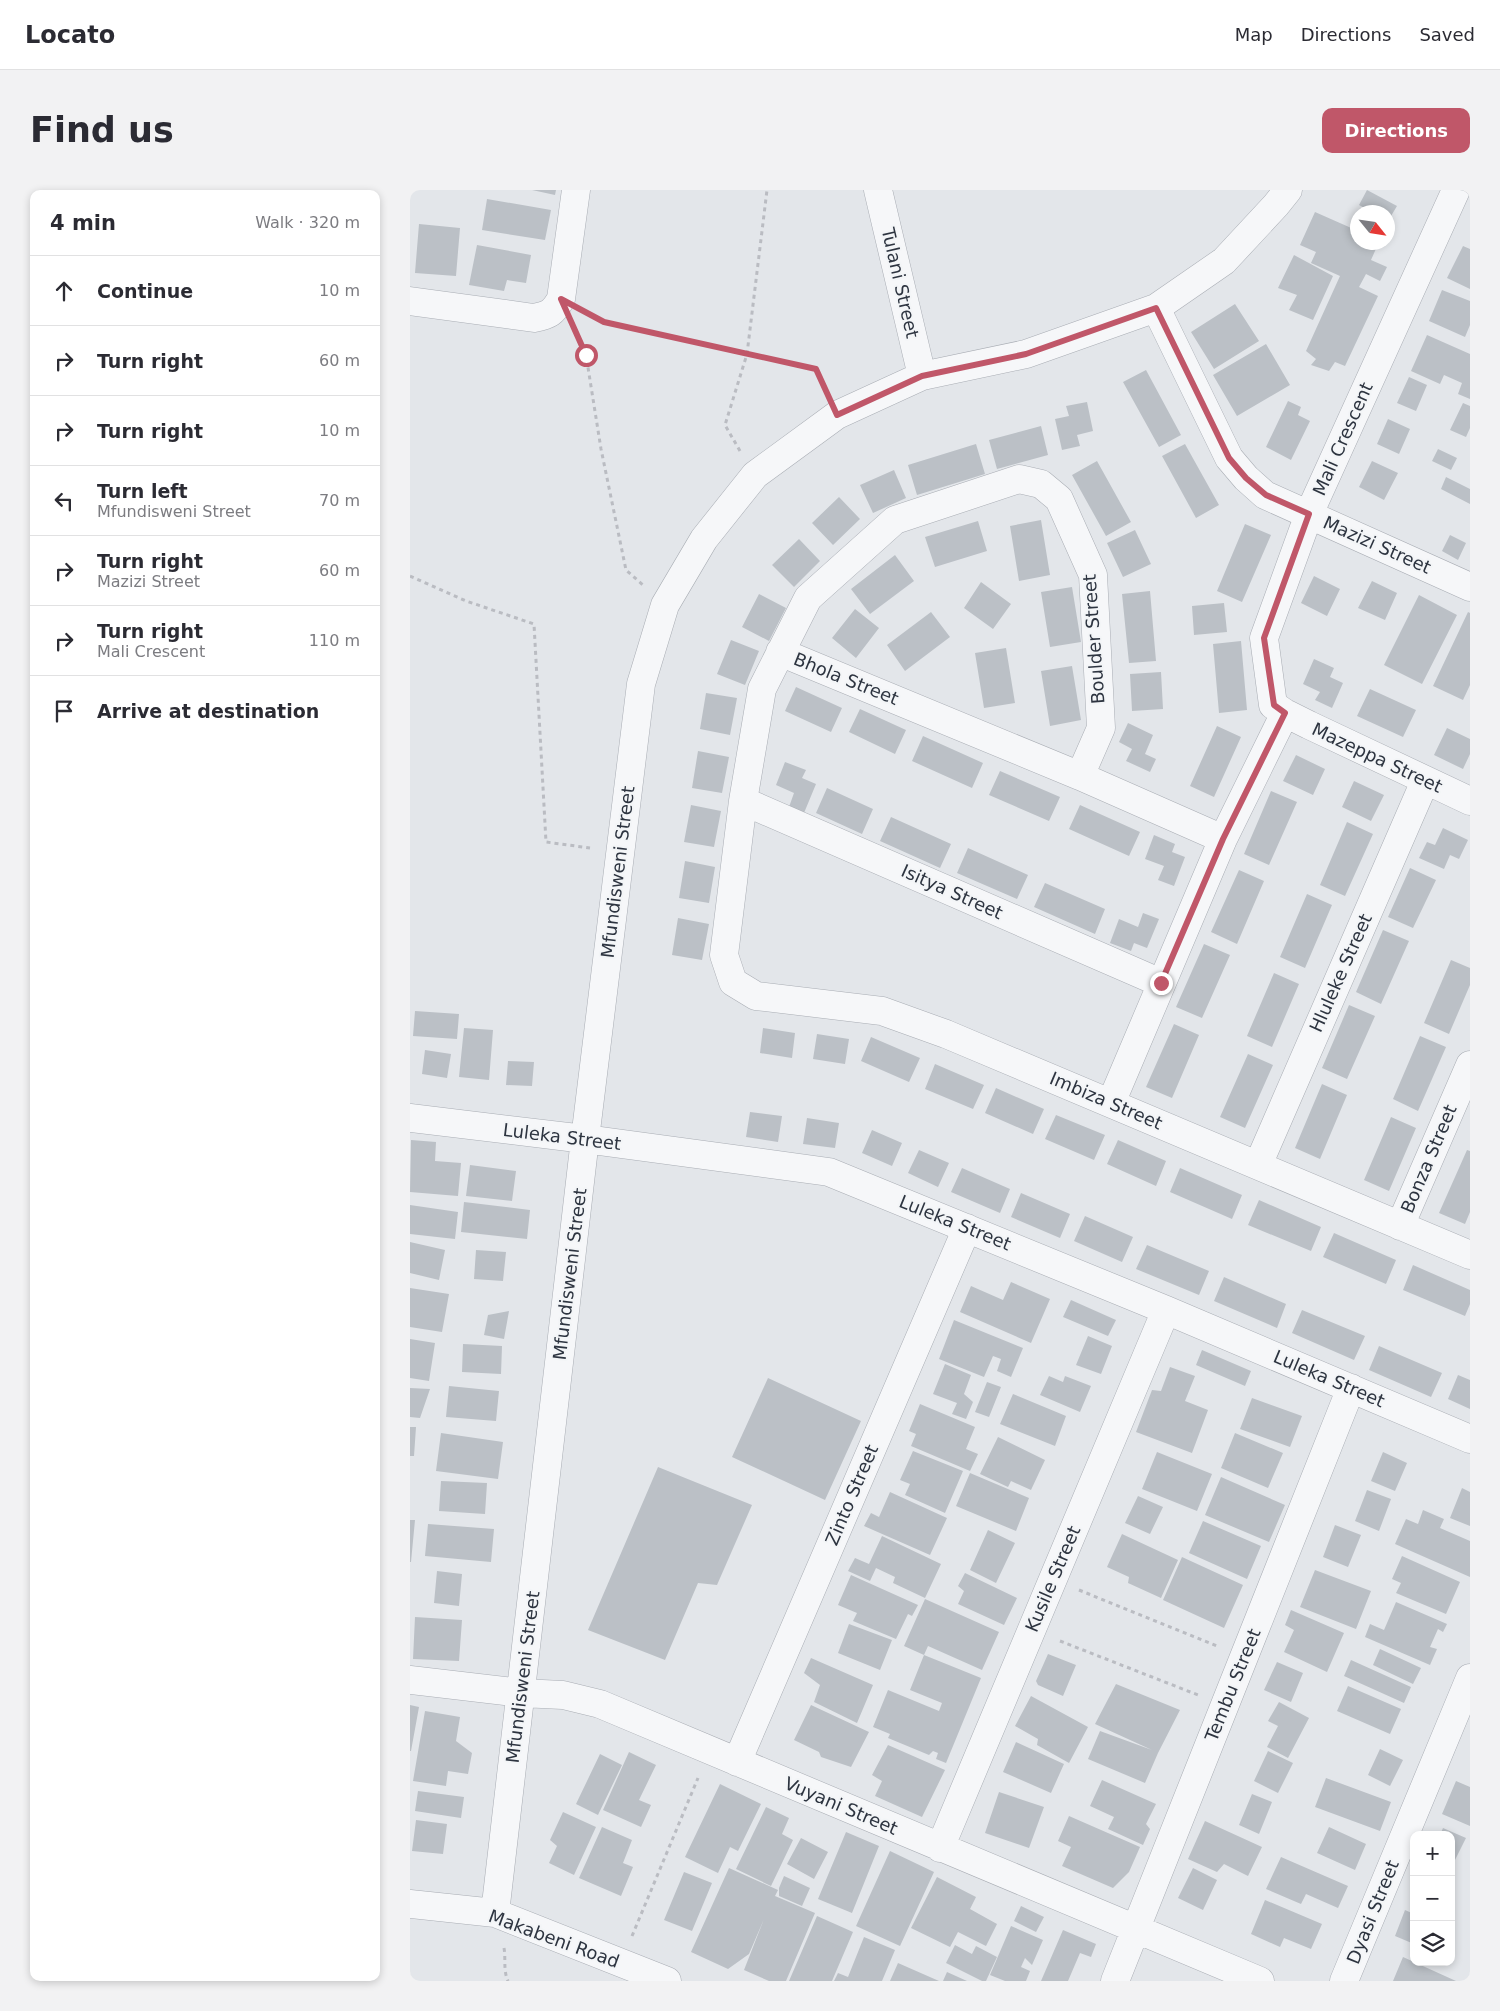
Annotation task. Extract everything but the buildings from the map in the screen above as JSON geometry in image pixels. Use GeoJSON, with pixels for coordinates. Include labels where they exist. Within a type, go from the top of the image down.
{"type":"FeatureCollection","features":[{"type":"Feature","properties":{"kind":"street"},"geometry":{"type":"LineString","coordinates":[[410,301],[534,318],[546,316],[554,311],[561,299],[576,190]]}},
{"type":"Feature","properties":{"kind":"street","name":"Tulani Street"},"geometry":{"type":"LineString","coordinates":[[878,190],[922,376]]}},
{"type":"Feature","properties":{"kind":"street","name":"Mfundisweni Street"},"geometry":{"type":"LineString","coordinates":[[495,1914],[641,684],[665,606],[704,539],[755,475],[837,415],[922,376],[1026,354],[1156,308],[1224,261],[1288,190]]}},
{"type":"Feature","properties":{"kind":"street","name":"Mali Crescent"},"geometry":{"type":"LineString","coordinates":[[1285,713],[1274,705],[1264,638],[1309,514],[1456,190]]}},
{"type":"Feature","properties":{"kind":"street","name":"Mazizi Street"},"geometry":{"type":"LineString","coordinates":[[1156,308],[1229,458],[1246,478],[1266,495],[1470,587]]}},
{"type":"Feature","properties":{"kind":"street","name":"Boulder Street"},"geometry":{"type":"LineString","coordinates":[[780,652],[808,598],[895,520],[1019,479],[1041,484],[1059,499],[1093,575],[1101,728],[1080,776]]}},
{"type":"Feature","properties":{"kind":"street","name":"Bhola Street"},"geometry":{"type":"LineString","coordinates":[[733,982],[724,955],[743,801],[762,689],[780,652],[1080,776],[1223,839]]}},
{"type":"Feature","properties":{"kind":"street"},"geometry":{"type":"LineString","coordinates":[[1111,1103],[1223,839],[1285,713]]}},
{"type":"Feature","properties":{"kind":"street","name":"Mazeppa Street"},"geometry":{"type":"LineString","coordinates":[[1285,713],[1470,801]]}},
{"type":"Feature","properties":{"kind":"street","name":"Hluleke Street"},"geometry":{"type":"LineString","coordinates":[[1258,1165],[1425,781]]}},
{"type":"Feature","properties":{"kind":"street","name":"Isitya Street"},"geometry":{"type":"LineString","coordinates":[[743,801],[1161,983]]}},
{"type":"Feature","properties":{"kind":"street","name":"Imbiza Street"},"geometry":{"type":"LineString","coordinates":[[733,982],[756,996],[882,1011],[946,1034],[1470,1255]]}},
{"type":"Feature","properties":{"kind":"street","name":"Bonza Street"},"geometry":{"type":"LineString","coordinates":[[1400,1226],[1470,1064]]}},
{"type":"Feature","properties":{"kind":"street","name":"Luleka Street"},"geometry":{"type":"LineString","coordinates":[[410,1118],[586,1139],[829,1172],[1166,1310],[1470,1439]]}},
{"type":"Feature","properties":{"kind":"street","name":"Zinto Street"},"geometry":{"type":"LineString","coordinates":[[737,1762],[966,1228]]}},
{"type":"Feature","properties":{"kind":"street","name":"Kusile Street"},"geometry":{"type":"LineString","coordinates":[[940,1848],[1166,1310]]}},
{"type":"Feature","properties":{"kind":"street","name":"Tembu Street"},"geometry":{"type":"LineString","coordinates":[[1115,1981],[1351,1388]]}},
{"type":"Feature","properties":{"kind":"street","name":"Dyasi Street"},"geometry":{"type":"LineString","coordinates":[[1344,1981],[1470,1678]]}},
{"type":"Feature","properties":{"kind":"street","name":"Vuyani Street"},"geometry":{"type":"LineString","coordinates":[[410,1680],[521,1693],[563,1695],[600,1704],[1260,1981]]}},
{"type":"Feature","properties":{"kind":"street","name":"Makabeni Road"},"geometry":{"type":"LineString","coordinates":[[410,1904],[495,1914],[666,1981]]}},
{"type":"Feature","properties":{"kind":"path"},"geometry":{"type":"LineString","coordinates":[[755,475],[725,426],[747,354],[767,190]]}},
{"type":"Feature","properties":{"kind":"path"},"geometry":{"type":"LineString","coordinates":[[561,299],[604,322],[816,369],[837,415]]}},
{"type":"Feature","properties":{"kind":"path"},"geometry":{"type":"LineString","coordinates":[[561,299],[586,355],[601,450],[626,570],[665,606]]}},
{"type":"Feature","properties":{"kind":"path"},"geometry":{"type":"LineString","coordinates":[[410,576],[466,601],[534,624],[546,842],[620,853]]}},
{"type":"Feature","properties":{"kind":"path"},"geometry":{"type":"LineString","coordinates":[[1053,1580],[1244,1657]]}},
{"type":"Feature","properties":{"kind":"path"},"geometry":{"type":"LineString","coordinates":[[1032,1630],[1225,1705]]}},
{"type":"Feature","properties":{"kind":"path"},"geometry":{"type":"LineString","coordinates":[[621,1963],[709,1750]]}},
{"type":"Feature","properties":{"kind":"route"},"geometry":{"type":"LineString","coordinates":[[586,355],[561,299],[604,322],[816,369],[837,415],[922,376],[1026,354],[1156,308],[1229,458],[1246,478],[1266,495],[1309,514],[1264,638],[1274,705],[1285,713],[1223,839],[1161,983]]}}]}
